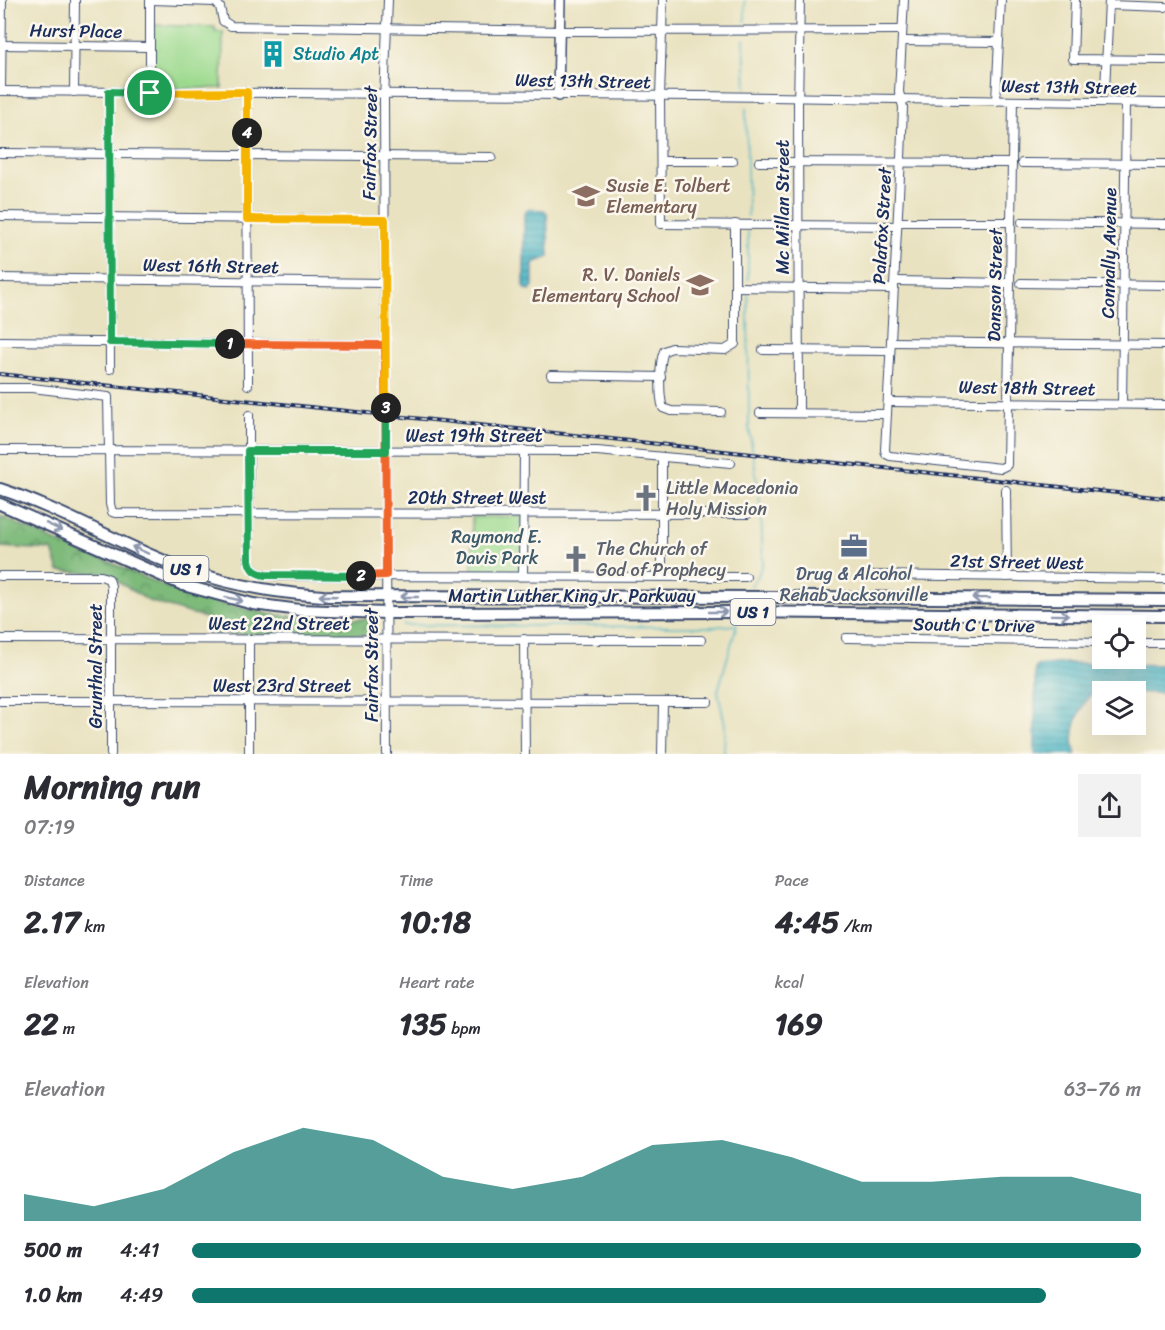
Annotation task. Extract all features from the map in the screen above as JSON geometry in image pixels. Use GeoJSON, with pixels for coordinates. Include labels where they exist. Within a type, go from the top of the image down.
{"type":"FeatureCollection","features":[{"type":"Feature","properties":{"kind":"highway","name":"Martin Luther King Jr. Parkway"},"geometry":{"type":"LineString","coordinates":[[0,491],[17,495],[164,561],[207,576],[253,588],[299,594],[386,597],[1165,600]]}},
{"type":"Feature","properties":{"kind":"highway","name":"Martin Luther King Jr. Parkway"},"geometry":{"type":"LineString","coordinates":[[0,504],[154,573],[205,592],[253,603],[300,610],[386,613],[747,612],[1165,616]]}},
{"type":"Feature","properties":{"kind":"main road"},"geometry":{"type":"LineString","coordinates":[[558,96],[560,0]]}},
{"type":"Feature","properties":{"kind":"street"},"geometry":{"type":"LineString","coordinates":[[1,91],[2,0]]}},
{"type":"Feature","properties":{"kind":"street"},"geometry":{"type":"LineString","coordinates":[[74,92],[75,0]]}},
{"type":"Feature","properties":{"kind":"street"},"geometry":{"type":"LineString","coordinates":[[150,93],[150,0],[215,2],[220,7],[223,21],[231,26],[560,31],[902,30]]}},
{"type":"Feature","properties":{"kind":"street","name":"Fairfax Street"},"geometry":{"type":"LineString","coordinates":[[387,754],[385,94],[388,0]]}},
{"type":"Feature","properties":{"kind":"street"},"geometry":{"type":"LineString","coordinates":[[663,0],[660,97],[661,224],[1011,222]]}},
{"type":"Feature","properties":{"kind":"street","name":"Mc Millan Street"},"geometry":{"type":"LineString","coordinates":[[799,413],[800,0]]}},
{"type":"Feature","properties":{"kind":"street","name":"Palafox Street"},"geometry":{"type":"LineString","coordinates":[[886,454],[901,162],[903,107],[899,92],[904,0]]}},
{"type":"Feature","properties":{"kind":"street"},"geometry":{"type":"LineString","coordinates":[[996,101],[1000,0]]}},
{"type":"Feature","properties":{"kind":"street"},"geometry":{"type":"LineString","coordinates":[[1075,0],[1073,59],[1165,60]]}},
{"type":"Feature","properties":{"kind":"street"},"geometry":{"type":"LineString","coordinates":[[1105,91],[1109,2],[1165,7]]}},
{"type":"Feature","properties":{"kind":"street"},"geometry":{"type":"LineString","coordinates":[[902,41],[998,42]]}},
{"type":"Feature","properties":{"kind":"street","name":"Hurst Place"},"geometry":{"type":"LineString","coordinates":[[1,45],[150,47]]}},
{"type":"Feature","properties":{"kind":"street","name":"West 13th Street"},"geometry":{"type":"LineString","coordinates":[[1,91],[1165,103]]}},
{"type":"Feature","properties":{"kind":"street"},"geometry":{"type":"LineString","coordinates":[[109,92],[110,369]]}},
{"type":"Feature","properties":{"kind":"street"},"geometry":{"type":"LineString","coordinates":[[247,92],[248,385]]}},
{"type":"Feature","properties":{"kind":"street","name":"Danson Street"},"geometry":{"type":"LineString","coordinates":[[886,454],[1005,467],[1008,462],[1013,101]]}},
{"type":"Feature","properties":{"kind":"street","name":"Connally Avenue"},"geometry":{"type":"LineString","coordinates":[[1122,404],[1126,103]]}},
{"type":"Feature","properties":{"kind":"street"},"geometry":{"type":"LineString","coordinates":[[0,153],[492,157]]}},
{"type":"Feature","properties":{"kind":"street"},"geometry":{"type":"LineString","coordinates":[[661,161],[733,161]]}},
{"type":"Feature","properties":{"kind":"street"},"geometry":{"type":"LineString","coordinates":[[759,162],[1012,163]]}},
{"type":"Feature","properties":{"kind":"street"},"geometry":{"type":"LineString","coordinates":[[1022,163],[1165,164]]}},
{"type":"Feature","properties":{"kind":"street"},"geometry":{"type":"LineString","coordinates":[[0,216],[385,220]]}},
{"type":"Feature","properties":{"kind":"street"},"geometry":{"type":"LineString","coordinates":[[1022,222],[1165,224]]}},
{"type":"Feature","properties":{"kind":"street"},"geometry":{"type":"LineString","coordinates":[[721,412],[671,411],[663,408],[662,359],[664,351],[672,348],[725,350],[733,347],[736,340],[735,224]]}},
{"type":"Feature","properties":{"kind":"street","name":"West 16th Street"},"geometry":{"type":"LineString","coordinates":[[0,278],[385,283]]}},
{"type":"Feature","properties":{"kind":"street"},"geometry":{"type":"LineString","coordinates":[[735,287],[798,288],[1011,283]]}},
{"type":"Feature","properties":{"kind":"street"},"geometry":{"type":"LineString","coordinates":[[1021,283],[1165,285]]}},
{"type":"Feature","properties":{"kind":"street"},"geometry":{"type":"LineString","coordinates":[[0,341],[385,345]]}},
{"type":"Feature","properties":{"kind":"street"},"geometry":{"type":"LineString","coordinates":[[891,342],[1165,345]]}},
{"type":"Feature","properties":{"kind":"street"},"geometry":{"type":"LineString","coordinates":[[763,350],[890,351]]}},
{"type":"Feature","properties":{"kind":"street"},"geometry":{"type":"LineString","coordinates":[[551,375],[661,377]]}},
{"type":"Feature","properties":{"kind":"street"},"geometry":{"type":"LineString","coordinates":[[0,388],[32,388],[108,397],[110,450]]}},
{"type":"Feature","properties":{"kind":"street","name":"West 18th Street"},"geometry":{"type":"LineString","coordinates":[[889,402],[1165,405]]}},
{"type":"Feature","properties":{"kind":"street"},"geometry":{"type":"LineString","coordinates":[[760,412],[887,414]]}},
{"type":"Feature","properties":{"kind":"street"},"geometry":{"type":"LineString","coordinates":[[249,415],[249,560],[251,569],[258,573],[278,576],[746,577]]}},
{"type":"Feature","properties":{"kind":"street","name":"West 19th Street"},"geometry":{"type":"LineString","coordinates":[[0,450],[597,451],[731,463]]}},
{"type":"Feature","properties":{"kind":"street","name":"20th Street West"},"geometry":{"type":"LineString","coordinates":[[110,450],[110,504],[112,512],[119,514],[748,514]]}},
{"type":"Feature","properties":{"kind":"street"},"geometry":{"type":"LineString","coordinates":[[523,576],[524,450]]}},
{"type":"Feature","properties":{"kind":"street"},"geometry":{"type":"LineString","coordinates":[[662,457],[662,576]]}},
{"type":"Feature","properties":{"kind":"street"},"geometry":{"type":"LineString","coordinates":[[1006,490],[1007,577]]}},
{"type":"Feature","properties":{"kind":"street","name":"21st Street West"},"geometry":{"type":"LineString","coordinates":[[868,575],[1165,579]]}},
{"type":"Feature","properties":{"kind":"street","name":"Grunthal Street"},"geometry":{"type":"LineString","coordinates":[[0,576],[101,576],[109,579],[111,586],[111,754]]}},
{"type":"Feature","properties":{"kind":"street","name":"South C L Drive"},"geometry":{"type":"LineString","coordinates":[[846,638],[1092,642]]}},
{"type":"Feature","properties":{"kind":"street","name":"West 22nd Street"},"geometry":{"type":"LineString","coordinates":[[0,639],[701,640]]}},
{"type":"Feature","properties":{"kind":"street"},"geometry":{"type":"LineString","coordinates":[[249,639],[249,754]]}},
{"type":"Feature","properties":{"kind":"street"},"geometry":{"type":"LineString","coordinates":[[524,639],[525,754]]}},
{"type":"Feature","properties":{"kind":"street"},"geometry":{"type":"LineString","coordinates":[[1146,643],[1165,643]]}},
{"type":"Feature","properties":{"kind":"street","name":"West 23rd Street"},"geometry":{"type":"LineString","coordinates":[[0,701],[708,702]]}},
{"type":"Feature","properties":{"kind":"street"},"geometry":{"type":"LineString","coordinates":[[662,754],[663,702]]}},
{"type":"Feature","properties":{"kind":"green space"},"geometry":{"type":"Polygon","coordinates":[[[153,25],[215,27],[215,32],[223,32],[222,88],[153,89],[153,25]]]}},
{"type":"Feature","properties":{"kind":"green space"},"geometry":{"type":"Polygon","coordinates":[[[0,516],[83,554],[105,560],[166,587],[217,603],[270,614],[317,619],[368,619],[373,635],[213,634],[212,620],[149,601],[106,574],[59,571],[52,550],[0,547],[0,516]]]}},
{"type":"Feature","properties":{"kind":"green space","name":"Raymond E. Davis Park"},"geometry":{"type":"Polygon","coordinates":[[[522,516],[521,579],[472,578],[472,517],[522,516]]]}},
{"type":"Feature","properties":{"kind":"water"},"geometry":{"type":"Polygon","coordinates":[[[528,209],[544,210],[547,213],[549,257],[533,263],[533,286],[530,291],[525,289],[524,285],[524,216],[528,209]]]}},
{"type":"Feature","properties":{"kind":"water"},"geometry":{"type":"Polygon","coordinates":[[[1092,664],[1092,669],[1146,669],[1146,665],[1165,665],[1165,693],[1146,693],[1146,681],[1092,681],[1092,694],[1082,707],[1074,731],[1076,754],[1035,754],[1035,669],[1037,666],[1092,664]]]}},
{"type":"Feature","properties":{"kind":"waterway"},"geometry":{"type":"LineString","coordinates":[[745,0],[745,21]]}},
{"type":"Feature","properties":{"kind":"waterway"},"geometry":{"type":"LineString","coordinates":[[744,39],[746,88]]}},
{"type":"Feature","properties":{"kind":"waterway"},"geometry":{"type":"LineString","coordinates":[[746,108],[748,216]]}},
{"type":"Feature","properties":{"kind":"waterway"},"geometry":{"type":"LineString","coordinates":[[748,232],[748,279]]}},
{"type":"Feature","properties":{"kind":"waterway"},"geometry":{"type":"LineString","coordinates":[[748,295],[749,427],[761,510],[763,562],[751,586]]}},
{"type":"Feature","properties":{"kind":"waterway"},"geometry":{"type":"LineString","coordinates":[[724,754],[725,725],[718,691],[737,624]]}},
{"type":"Feature","properties":{"kind":"waterway"},"geometry":{"type":"LineString","coordinates":[[403,625],[710,627],[737,625]]}},
{"type":"Feature","properties":{"kind":"railway"},"geometry":{"type":"LineString","coordinates":[[0,374],[1165,498]]}},
{"type":"Feature","properties":{"kind":"place","name":"Studio Apt"},"geometry":{"type":"Point","coordinates":[273,54]}},
{"type":"Feature","properties":{"kind":"place","name":"Susie E. Tolbert Elementary"},"geometry":{"type":"Point","coordinates":[586,196]}},
{"type":"Feature","properties":{"kind":"place","name":"R. V. Daniels Elementary School"},"geometry":{"type":"Point","coordinates":[700,285]}},
{"type":"Feature","properties":{"kind":"place","name":"Little Macedonia Holy Mission"},"geometry":{"type":"Point","coordinates":[646,498]}},
{"type":"Feature","properties":{"kind":"place","name":"Drug & Alcohol Rehab Jacksonville"},"geometry":{"type":"Point","coordinates":[854,546]}},
{"type":"Feature","properties":{"kind":"place","name":"The Church of God of Prophecy"},"geometry":{"type":"Point","coordinates":[576,559]}},
{"type":"Feature","properties":{"kind":"route"},"geometry":{"type":"LineString","coordinates":[[150,93],[109,92],[110,342],[385,345],[386,446],[386,451],[386,575],[278,576],[254,572],[249,560],[248,507],[248,451],[386,451],[385,220],[247,219],[247,92],[150,93]]}}]}
